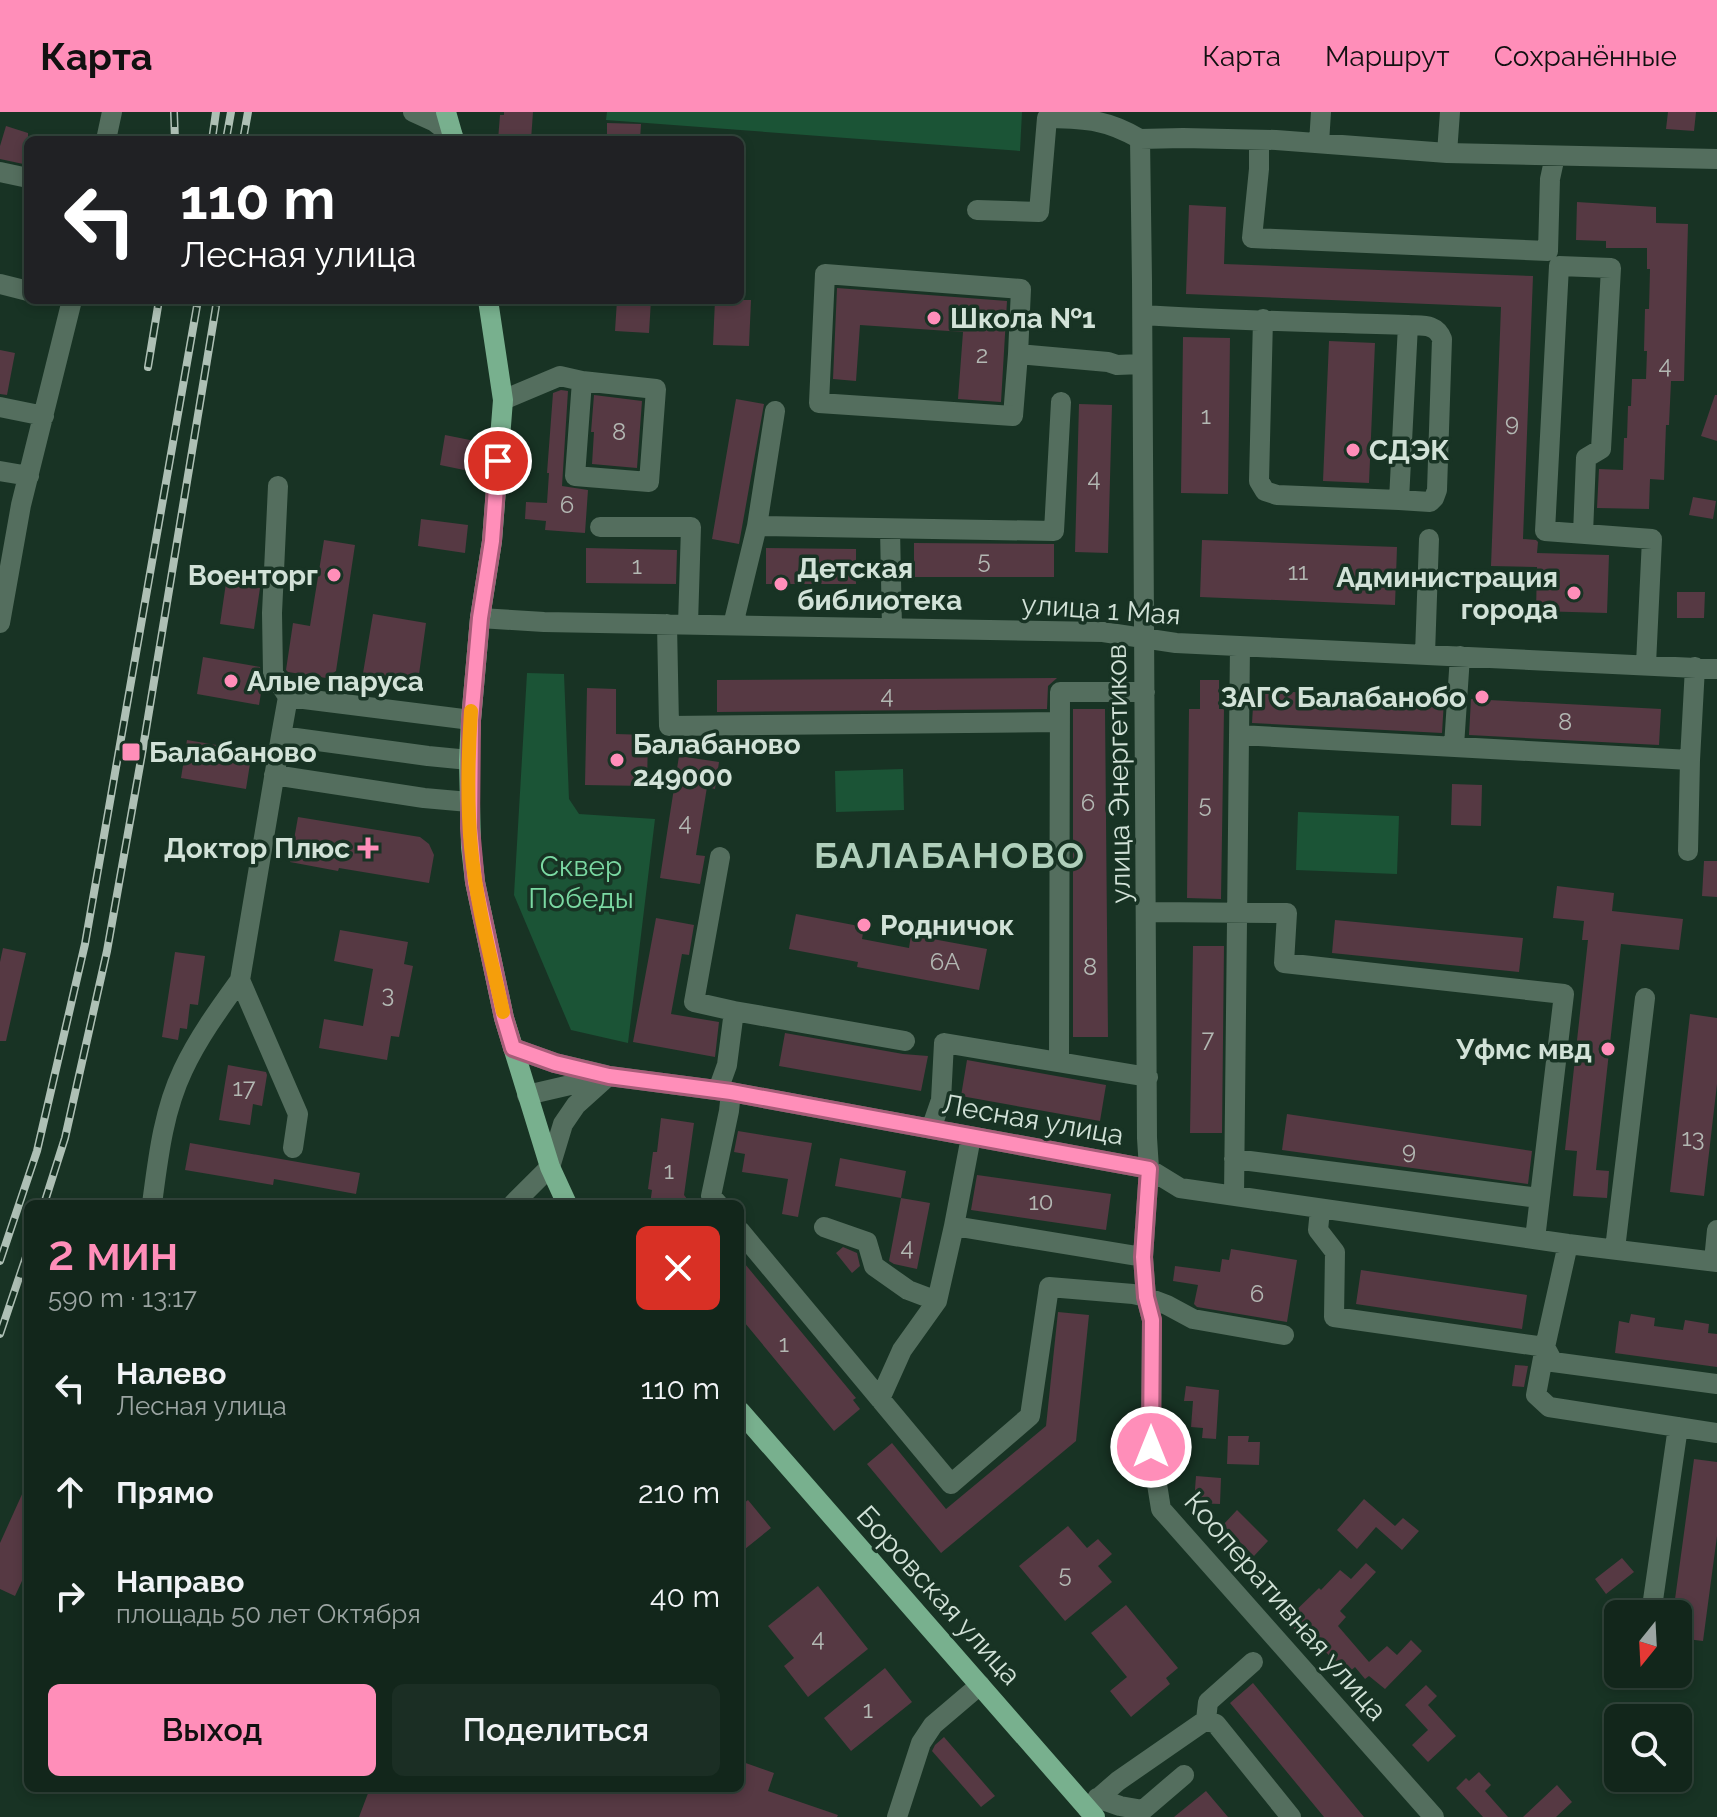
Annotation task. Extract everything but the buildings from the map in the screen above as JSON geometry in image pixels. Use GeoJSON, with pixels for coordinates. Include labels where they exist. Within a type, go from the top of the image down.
{"type":"FeatureCollection","features":[{"type":"Feature","properties":{"kind":"main road"},"geometry":{"type":"LineString","coordinates":[[446,112],[452,136]]}},
{"type":"Feature","properties":{"kind":"main road"},"geometry":{"type":"LineString","coordinates":[[489,304],[503,400],[492,541],[480,618],[471,720],[471,847],[475,882],[504,1018],[550,1167],[565,1200]]}},
{"type":"Feature","properties":{"kind":"main road","name":"Боровская улица"},"geometry":{"type":"LineString","coordinates":[[744,1416],[980,1685],[1093,1808]]}},
{"type":"Feature","properties":{"kind":"street"},"geometry":{"type":"LineString","coordinates":[[107,136],[112,112]]}},
{"type":"Feature","properties":{"kind":"street"},"geometry":{"type":"LineString","coordinates":[[413,112],[435,122],[451,136]]}},
{"type":"Feature","properties":{"kind":"street"},"geometry":{"type":"LineString","coordinates":[[1319,143],[1321,112]]}},
{"type":"Feature","properties":{"kind":"street"},"geometry":{"type":"LineString","coordinates":[[1447,153],[1450,112]]}},
{"type":"Feature","properties":{"kind":"street"},"geometry":{"type":"LineString","coordinates":[[977,210],[1039,212],[1047,118],[1091,119],[1123,129],[1140,139],[1259,140],[1447,153],[1717,159]]}},
{"type":"Feature","properties":{"kind":"street","name":"улица Энергетиков"},"geometry":{"type":"LineString","coordinates":[[1140,139],[1149,1169]]}},
{"type":"Feature","properties":{"kind":"street"},"geometry":{"type":"LineString","coordinates":[[1259,140],[1252,238],[1553,258],[1611,268],[1601,449],[1586,458],[1583,534]]}},
{"type":"Feature","properties":{"kind":"street"},"geometry":{"type":"LineString","coordinates":[[1555,156],[1550,179],[1553,258],[1545,531],[1652,539],[1646,664]]}},
{"type":"Feature","properties":{"kind":"street"},"geometry":{"type":"LineString","coordinates":[[0,172],[24,177]]}},
{"type":"Feature","properties":{"kind":"street"},"geometry":{"type":"LineString","coordinates":[[825,274],[1021,289],[1018,354],[1013,416],[819,403],[825,274]]}},
{"type":"Feature","properties":{"kind":"street"},"geometry":{"type":"LineString","coordinates":[[0,284],[24,290]]}},
{"type":"Feature","properties":{"kind":"street"},"geometry":{"type":"LineString","coordinates":[[0,623],[21,505],[71,304]]}},
{"type":"Feature","properties":{"kind":"street"},"geometry":{"type":"LineString","coordinates":[[1143,315],[1263,319],[1408,325],[1433,327],[1442,339],[1437,490],[1430,502],[1277,495],[1265,491],[1259,481],[1263,319]]}},
{"type":"Feature","properties":{"kind":"street"},"geometry":{"type":"LineString","coordinates":[[1399,500],[1408,325]]}},
{"type":"Feature","properties":{"kind":"street"},"geometry":{"type":"LineString","coordinates":[[1018,354],[1117,365],[1142,364]]}},
{"type":"Feature","properties":{"kind":"street"},"geometry":{"type":"LineString","coordinates":[[503,400],[560,376],[656,389],[649,482],[575,476],[582,381]]}},
{"type":"Feature","properties":{"kind":"street"},"geometry":{"type":"LineString","coordinates":[[757,526],[1054,531],[1061,402]]}},
{"type":"Feature","properties":{"kind":"street"},"geometry":{"type":"LineString","coordinates":[[0,407],[44,416]]}},
{"type":"Feature","properties":{"kind":"street"},"geometry":{"type":"LineString","coordinates":[[733,625],[757,526],[775,411]]}},
{"type":"Feature","properties":{"kind":"street"},"geometry":{"type":"LineString","coordinates":[[0,471],[29,476]]}},
{"type":"Feature","properties":{"kind":"street"},"geometry":{"type":"LineString","coordinates":[[153,1200],[163,1130],[182,1072],[216,1013],[240,980],[288,697],[273,673],[272,613],[278,486]]}},
{"type":"Feature","properties":{"kind":"street"},"geometry":{"type":"LineString","coordinates":[[600,527],[691,527],[677,624],[669,726],[1060,722]]}},
{"type":"Feature","properties":{"kind":"street"},"geometry":{"type":"LineString","coordinates":[[890,529],[892,628]]}},
{"type":"Feature","properties":{"kind":"street"},"geometry":{"type":"LineString","coordinates":[[1425,654],[1429,539]]}},
{"type":"Feature","properties":{"kind":"street","name":"улица 1 Мая"},"geometry":{"type":"LineString","coordinates":[[480,618],[544,622],[1103,632],[1176,643],[1717,669]]}},
{"type":"Feature","properties":{"kind":"street"},"geometry":{"type":"LineString","coordinates":[[1234,1196],[1240,646]]}},
{"type":"Feature","properties":{"kind":"street"},"geometry":{"type":"LineString","coordinates":[[1454,746],[1460,656]]}},
{"type":"Feature","properties":{"kind":"street"},"geometry":{"type":"LineString","coordinates":[[1688,851],[1695,667]]}},
{"type":"Feature","properties":{"kind":"street"},"geometry":{"type":"LineString","coordinates":[[1059,1062],[1060,692],[1145,692]]}},
{"type":"Feature","properties":{"kind":"street"},"geometry":{"type":"LineString","coordinates":[[288,697],[471,720]]}},
{"type":"Feature","properties":{"kind":"street"},"geometry":{"type":"LineString","coordinates":[[1240,735],[1690,760]]}},
{"type":"Feature","properties":{"kind":"street"},"geometry":{"type":"LineString","coordinates":[[281,736],[469,760]]}},
{"type":"Feature","properties":{"kind":"street"},"geometry":{"type":"LineString","coordinates":[[274,775],[469,802]]}},
{"type":"Feature","properties":{"kind":"street"},"geometry":{"type":"LineString","coordinates":[[720,857],[694,1002],[905,1041]]}},
{"type":"Feature","properties":{"kind":"street"},"geometry":{"type":"LineString","coordinates":[[1147,912],[1287,913],[1284,963],[1564,994],[1535,1239]]}},
{"type":"Feature","properties":{"kind":"street"},"geometry":{"type":"LineString","coordinates":[[240,980],[298,1114],[293,1148]]}},
{"type":"Feature","properties":{"kind":"street"},"geometry":{"type":"LineString","coordinates":[[1615,1249],[1645,998]]}},
{"type":"Feature","properties":{"kind":"street"},"geometry":{"type":"LineString","coordinates":[[714,1200],[711,1196],[729,1111],[725,1091],[734,1011]]}},
{"type":"Feature","properties":{"kind":"street"},"geometry":{"type":"LineString","coordinates":[[931,1129],[941,1100],[944,1043],[1148,1077]]}},
{"type":"Feature","properties":{"kind":"street"},"geometry":{"type":"LineString","coordinates":[[513,1048],[555,1063],[609,1076]]}},
{"type":"Feature","properties":{"kind":"street"},"geometry":{"type":"LineString","coordinates":[[517,1200],[550,1167],[563,1124],[576,1105],[609,1076]]}},
{"type":"Feature","properties":{"kind":"street","name":"Лесная улица"},"geometry":{"type":"LineString","coordinates":[[527,1095],[609,1076],[725,1091],[1149,1169],[1180,1188],[1568,1244],[1715,1261]]}},
{"type":"Feature","properties":{"kind":"street"},"geometry":{"type":"LineString","coordinates":[[880,1399],[902,1350],[937,1301],[971,1137]]}},
{"type":"Feature","properties":{"kind":"street"},"geometry":{"type":"LineString","coordinates":[[1234,1159],[1539,1198]]}},
{"type":"Feature","properties":{"kind":"street","name":"Кооперативная улица"},"geometry":{"type":"LineString","coordinates":[[1149,1169],[1143,1257],[1146,1297],[1152,1320],[1151,1447],[1161,1509],[1434,1817]]}},
{"type":"Feature","properties":{"kind":"street"},"geometry":{"type":"LineString","coordinates":[[1320,1210],[1318,1230],[1335,1252],[1334,1317],[1545,1347]]}},
{"type":"Feature","properties":{"kind":"street"},"geometry":{"type":"LineString","coordinates":[[954,1226],[1143,1257]]}},
{"type":"Feature","properties":{"kind":"street"},"geometry":{"type":"LineString","coordinates":[[824,1227],[867,1242],[874,1266],[908,1290],[937,1301]]}},
{"type":"Feature","properties":{"kind":"street"},"geometry":{"type":"LineString","coordinates":[[1715,1261],[1717,1230]]}},
{"type":"Feature","properties":{"kind":"street"},"geometry":{"type":"LineString","coordinates":[[744,1236],[951,1484],[1030,1416],[1049,1287],[1146,1297],[1193,1319],[1284,1335]]}},
{"type":"Feature","properties":{"kind":"street"},"geometry":{"type":"LineString","coordinates":[[1568,1244],[1536,1395],[1549,1407],[1717,1433]]}},
{"type":"Feature","properties":{"kind":"street"},"geometry":{"type":"LineString","coordinates":[[1545,1347],[1553,1362],[1717,1384]]}},
{"type":"Feature","properties":{"kind":"street"},"geometry":{"type":"LineString","coordinates":[[1653,1600],[1678,1427]]}},
{"type":"Feature","properties":{"kind":"street"},"geometry":{"type":"LineString","coordinates":[[1093,1808],[1118,1781],[1206,1720],[1208,1702],[1253,1662]]}},
{"type":"Feature","properties":{"kind":"street"},"geometry":{"type":"LineString","coordinates":[[897,1817],[921,1743],[933,1725],[980,1685]]}},
{"type":"Feature","properties":{"kind":"street"},"geometry":{"type":"LineString","coordinates":[[1206,1720],[1216,1724],[1291,1817]]}},
{"type":"Feature","properties":{"kind":"street"},"geometry":{"type":"LineString","coordinates":[[1093,1808],[1120,1806],[1146,1814],[1184,1775]]}},
{"type":"Feature","properties":{"kind":"green space"},"geometry":{"type":"Polygon","coordinates":[[[607,112],[1022,112],[1020,151],[606,120],[607,112]]]}},
{"type":"Feature","properties":{"kind":"green space","name":"Сквер Победы"},"geometry":{"type":"Polygon","coordinates":[[[527,673],[564,674],[569,799],[579,814],[655,819],[628,1043],[571,1030],[514,895],[527,673]]]}},
{"type":"Feature","properties":{"kind":"green space"},"geometry":{"type":"Polygon","coordinates":[[[903,769],[904,810],[836,812],[835,771],[903,769]]]}},
{"type":"Feature","properties":{"kind":"green space"},"geometry":{"type":"Polygon","coordinates":[[[1298,812],[1399,816],[1397,874],[1296,870],[1298,812]]]}},
{"type":"Feature","properties":{"kind":"railway"},"geometry":{"type":"LineString","coordinates":[[174,112],[175,136]]}},
{"type":"Feature","properties":{"kind":"railway"},"geometry":{"type":"LineString","coordinates":[[213,136],[216,112]]}},
{"type":"Feature","properties":{"kind":"railway"},"geometry":{"type":"LineString","coordinates":[[227,136],[231,112]]}},
{"type":"Feature","properties":{"kind":"railway"},"geometry":{"type":"LineString","coordinates":[[244,136],[248,112]]}},
{"type":"Feature","properties":{"kind":"railway"},"geometry":{"type":"LineString","coordinates":[[148,367],[158,304]]}},
{"type":"Feature","properties":{"kind":"railway"},"geometry":{"type":"LineString","coordinates":[[0,1261],[37,1151],[85,944],[197,304]]}},
{"type":"Feature","properties":{"kind":"railway"},"geometry":{"type":"LineString","coordinates":[[45,1200],[65,1138],[107,951],[216,304]]}},
{"type":"Feature","properties":{"kind":"railway"},"geometry":{"type":"LineString","coordinates":[[0,1334],[24,1263]]}},
{"type":"Feature","properties":{"kind":"slow traffic"},"geometry":{"type":"LineString","coordinates":[[471,711],[471,847],[475,882],[503,1012]]}},
{"type":"Feature","properties":{"kind":"place","name":"Школа №1"},"geometry":{"type":"Point","coordinates":[934,318]}},
{"type":"Feature","properties":{"kind":"place","name":"СДЭК"},"geometry":{"type":"Point","coordinates":[1353,450]}},
{"type":"Feature","properties":{"kind":"place","name":"Военторг"},"geometry":{"type":"Point","coordinates":[334,575]}},
{"type":"Feature","properties":{"kind":"place","name":"Детская библиотека"},"geometry":{"type":"Point","coordinates":[781,584]}},
{"type":"Feature","properties":{"kind":"place","name":"Администрация города"},"geometry":{"type":"Point","coordinates":[1574,593]}},
{"type":"Feature","properties":{"kind":"place","name":"Алые паруса"},"geometry":{"type":"Point","coordinates":[231,681]}},
{"type":"Feature","properties":{"kind":"place","name":"ЗАГС Балабанобо"},"geometry":{"type":"Point","coordinates":[1482,697]}},
{"type":"Feature","properties":{"kind":"place","name":"Балабаново"},"geometry":{"type":"Point","coordinates":[131,752]}},
{"type":"Feature","properties":{"kind":"place","name":"Балабаново 249000"},"geometry":{"type":"Point","coordinates":[617,760]}},
{"type":"Feature","properties":{"kind":"place","name":"Доктор Плюс"},"geometry":{"type":"Point","coordinates":[368,848]}},
{"type":"Feature","properties":{"kind":"place","name":"Родничок"},"geometry":{"type":"Point","coordinates":[864,925]}},
{"type":"Feature","properties":{"kind":"place","name":"Уфмс мвд"},"geometry":{"type":"Point","coordinates":[1608,1049]}},
{"type":"Feature","properties":{"kind":"district","name":"БАЛАБАНОВО"},"geometry":{"type":"Point","coordinates":[950,855]}},
{"type":"Feature","properties":{"kind":"route"},"geometry":{"type":"LineString","coordinates":[[498,461],[471,720],[470,828],[475,882],[513,1048],[555,1063],[609,1076],[731,1092],[1149,1169],[1143,1257],[1146,1297],[1152,1320],[1151,1447]]}}]}
